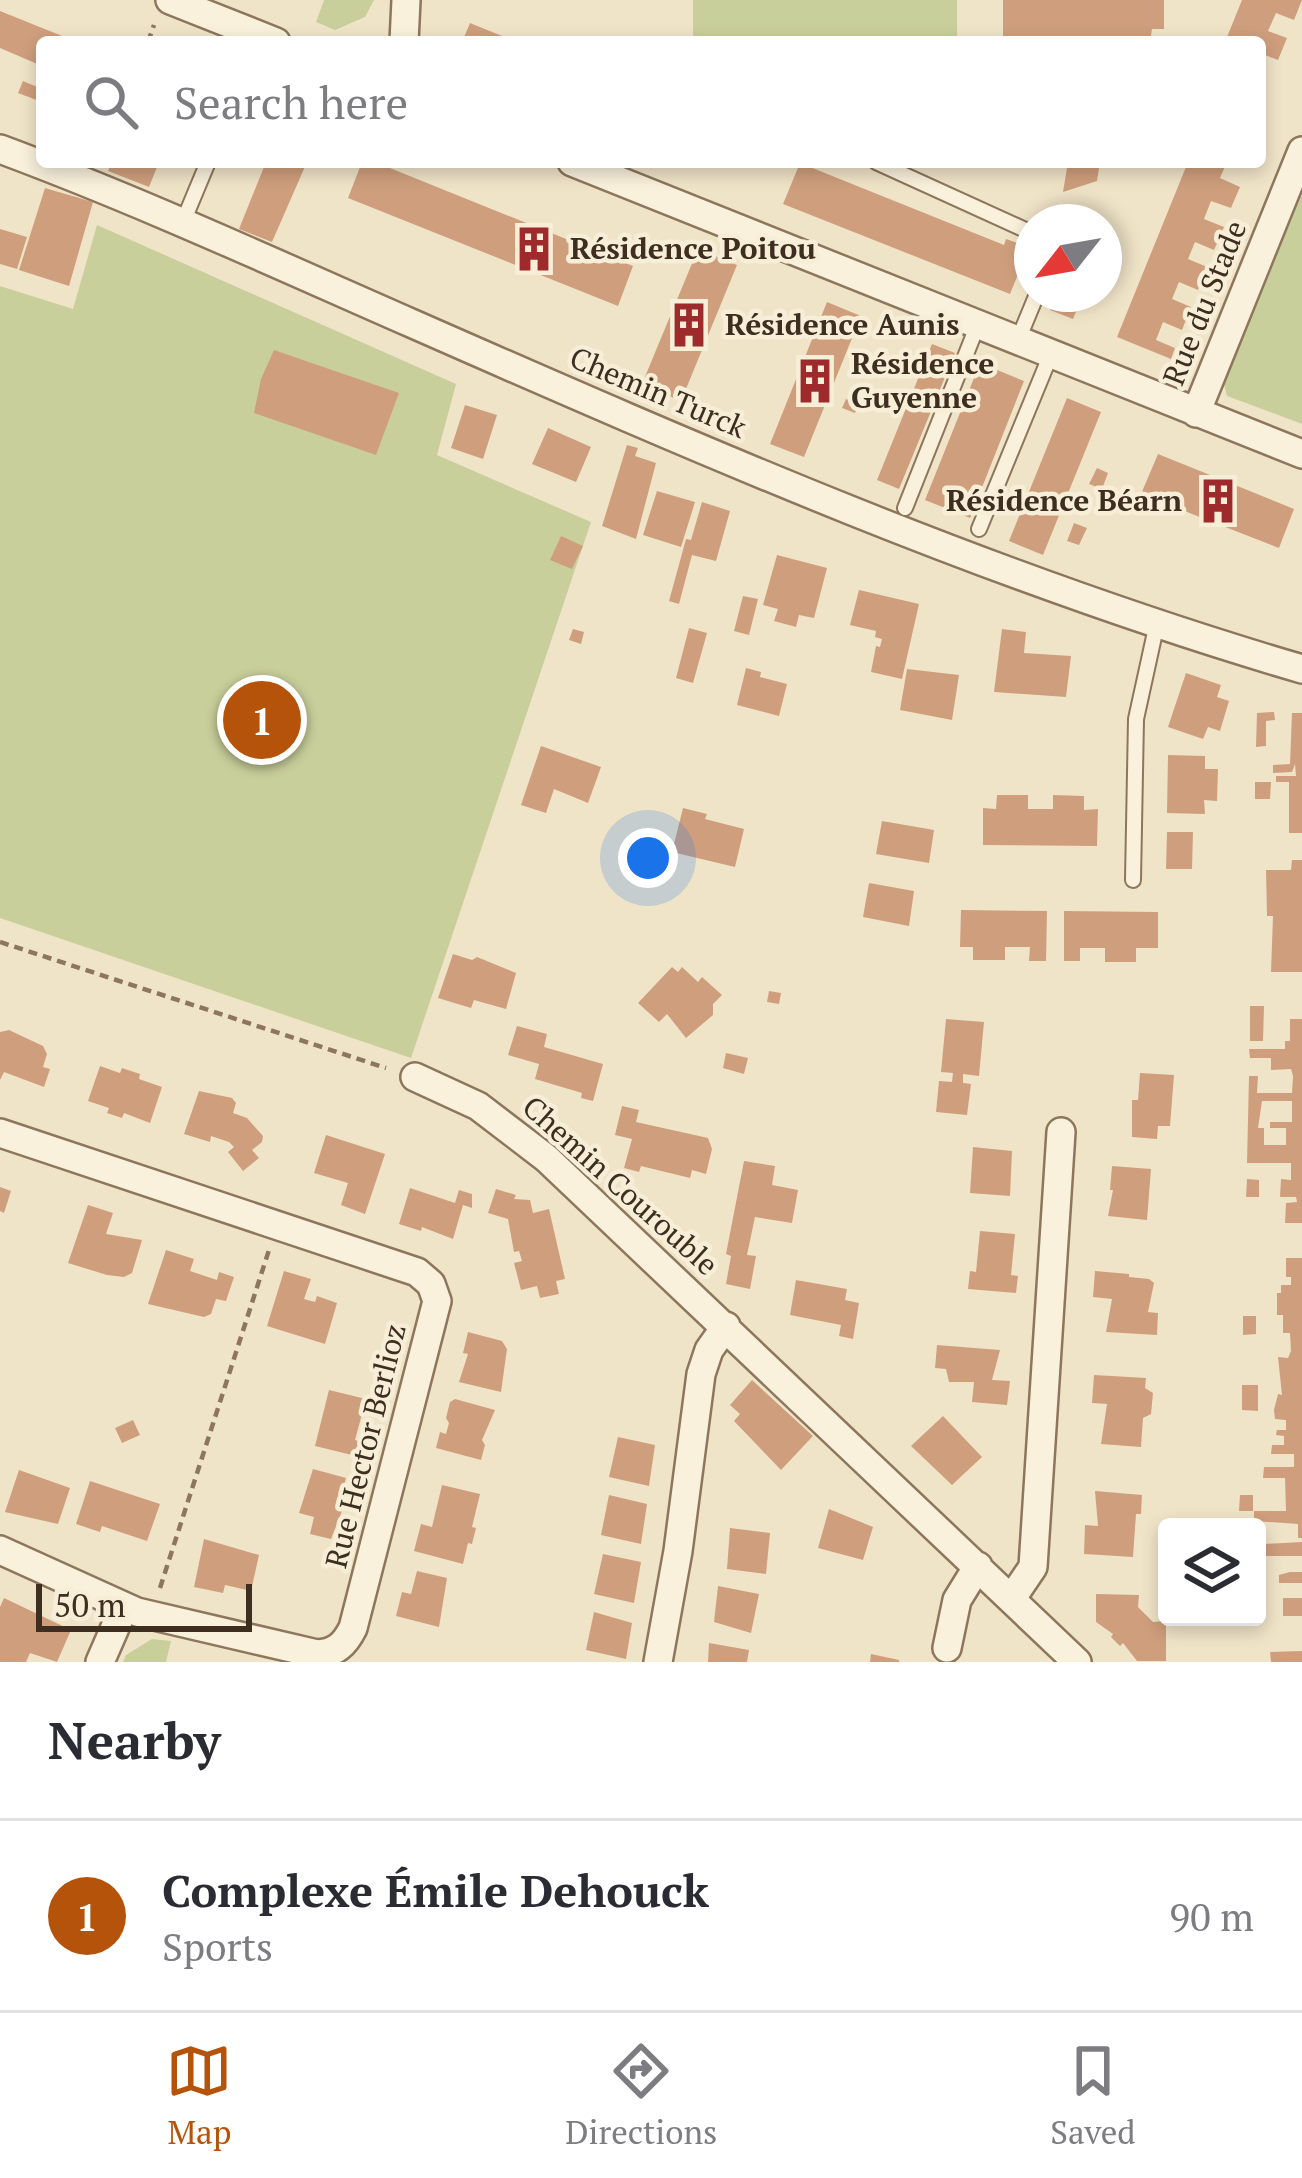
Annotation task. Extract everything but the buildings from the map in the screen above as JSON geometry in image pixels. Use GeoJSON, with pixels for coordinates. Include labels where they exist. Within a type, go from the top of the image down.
{"type":"FeatureCollection","features":[{"type":"Feature","properties":{"kind":"street"},"geometry":{"type":"LineString","coordinates":[[404,36],[406,0]]}},
{"type":"Feature","properties":{"kind":"street"},"geometry":{"type":"LineString","coordinates":[[164,8],[252,36]]}},
{"type":"Feature","properties":{"kind":"street","name":"Chemin Turck"},"geometry":{"type":"LineString","coordinates":[[0,149],[36,163]]}},
{"type":"Feature","properties":{"kind":"street","name":"Rue du Stade"},"geometry":{"type":"LineString","coordinates":[[1196,413],[1302,151]]}},
{"type":"Feature","properties":{"kind":"street","name":"Chemin Turck"},"geometry":{"type":"LineString","coordinates":[[48,168],[183,222],[687,443],[1020,574],[1302,669]]}},
{"type":"Feature","properties":{"kind":"street"},"geometry":{"type":"LineString","coordinates":[[587,168],[1302,454]]}},
{"type":"Feature","properties":{"kind":"street","name":"Chemin Courouble"},"geometry":{"type":"LineString","coordinates":[[415,1077],[478,1106],[532,1146],[1077,1662]]}},
{"type":"Feature","properties":{"kind":"street"},"geometry":{"type":"LineString","coordinates":[[1012,1598],[1033,1567],[1061,1132]]}},
{"type":"Feature","properties":{"kind":"street","name":"Rue Hector Berlioz"},"geometry":{"type":"LineString","coordinates":[[0,1133],[416,1272],[431,1284],[437,1300],[353,1628],[340,1647],[317,1654],[137,1611],[0,1550]]}},
{"type":"Feature","properties":{"kind":"street"},"geometry":{"type":"LineString","coordinates":[[658,1662],[701,1374],[714,1339],[726,1326]]}},
{"type":"Feature","properties":{"kind":"street"},"geometry":{"type":"LineString","coordinates":[[947,1648],[957,1600],[978,1566]]}},
{"type":"Feature","properties":{"kind":"street"},"geometry":{"type":"LineString","coordinates":[[100,1662],[137,1611]]}},
{"type":"Feature","properties":{"kind":"lane"},"geometry":{"type":"LineString","coordinates":[[183,222],[206,168]]}},
{"type":"Feature","properties":{"kind":"lane"},"geometry":{"type":"LineString","coordinates":[[890,168],[1014,225]]}},
{"type":"Feature","properties":{"kind":"lane"},"geometry":{"type":"LineString","coordinates":[[1018,340],[1030,312]]}},
{"type":"Feature","properties":{"kind":"lane"},"geometry":{"type":"LineString","coordinates":[[905,508],[978,324]]}},
{"type":"Feature","properties":{"kind":"lane"},"geometry":{"type":"LineString","coordinates":[[979,529],[1052,354]]}},
{"type":"Feature","properties":{"kind":"lane"},"geometry":{"type":"LineString","coordinates":[[1133,880],[1134,738],[1157,623]]}},
{"type":"Feature","properties":{"kind":"path"},"geometry":{"type":"LineString","coordinates":[[151,36],[164,8]]}},
{"type":"Feature","properties":{"kind":"path"},"geometry":{"type":"LineString","coordinates":[[0,942],[415,1077]]}},
{"type":"Feature","properties":{"kind":"path"},"geometry":{"type":"LineString","coordinates":[[137,1611],[277,1226]]}},
{"type":"Feature","properties":{"kind":"green space"},"geometry":{"type":"Polygon","coordinates":[[[324,0],[374,0],[365,17],[335,30],[316,22],[324,0]]]}},
{"type":"Feature","properties":{"kind":"green space"},"geometry":{"type":"Polygon","coordinates":[[[693,0],[957,0],[957,36],[693,36],[693,0]]]}},
{"type":"Feature","properties":{"kind":"green space"},"geometry":{"type":"Polygon","coordinates":[[[1302,194],[1302,424],[1227,396],[1224,384],[1302,194]]]}},
{"type":"Feature","properties":{"kind":"green space"},"geometry":{"type":"Polygon","coordinates":[[[97,225],[456,384],[437,455],[591,522],[411,1058],[0,918],[0,286],[73,309],[97,225]]]}},
{"type":"Feature","properties":{"kind":"green space"},"geometry":{"type":"Polygon","coordinates":[[[152,1639],[171,1641],[166,1662],[123,1662],[126,1655],[152,1639]]]}},
{"type":"Feature","properties":{"kind":"place","name":"Résidence Poitou"},"geometry":{"type":"Point","coordinates":[534,249]}},
{"type":"Feature","properties":{"kind":"place","name":"Résidence Aunis"},"geometry":{"type":"Point","coordinates":[689,325]}},
{"type":"Feature","properties":{"kind":"place","name":"Résidence Guyenne"},"geometry":{"type":"Point","coordinates":[815,381]}},
{"type":"Feature","properties":{"kind":"place","name":"Résidence Béarn"},"geometry":{"type":"Point","coordinates":[1218,501]}},
{"type":"Feature","properties":{"kind":"place","name":"Complexe Émile Dehouck"},"geometry":{"type":"Point","coordinates":[262,720]}}]}
